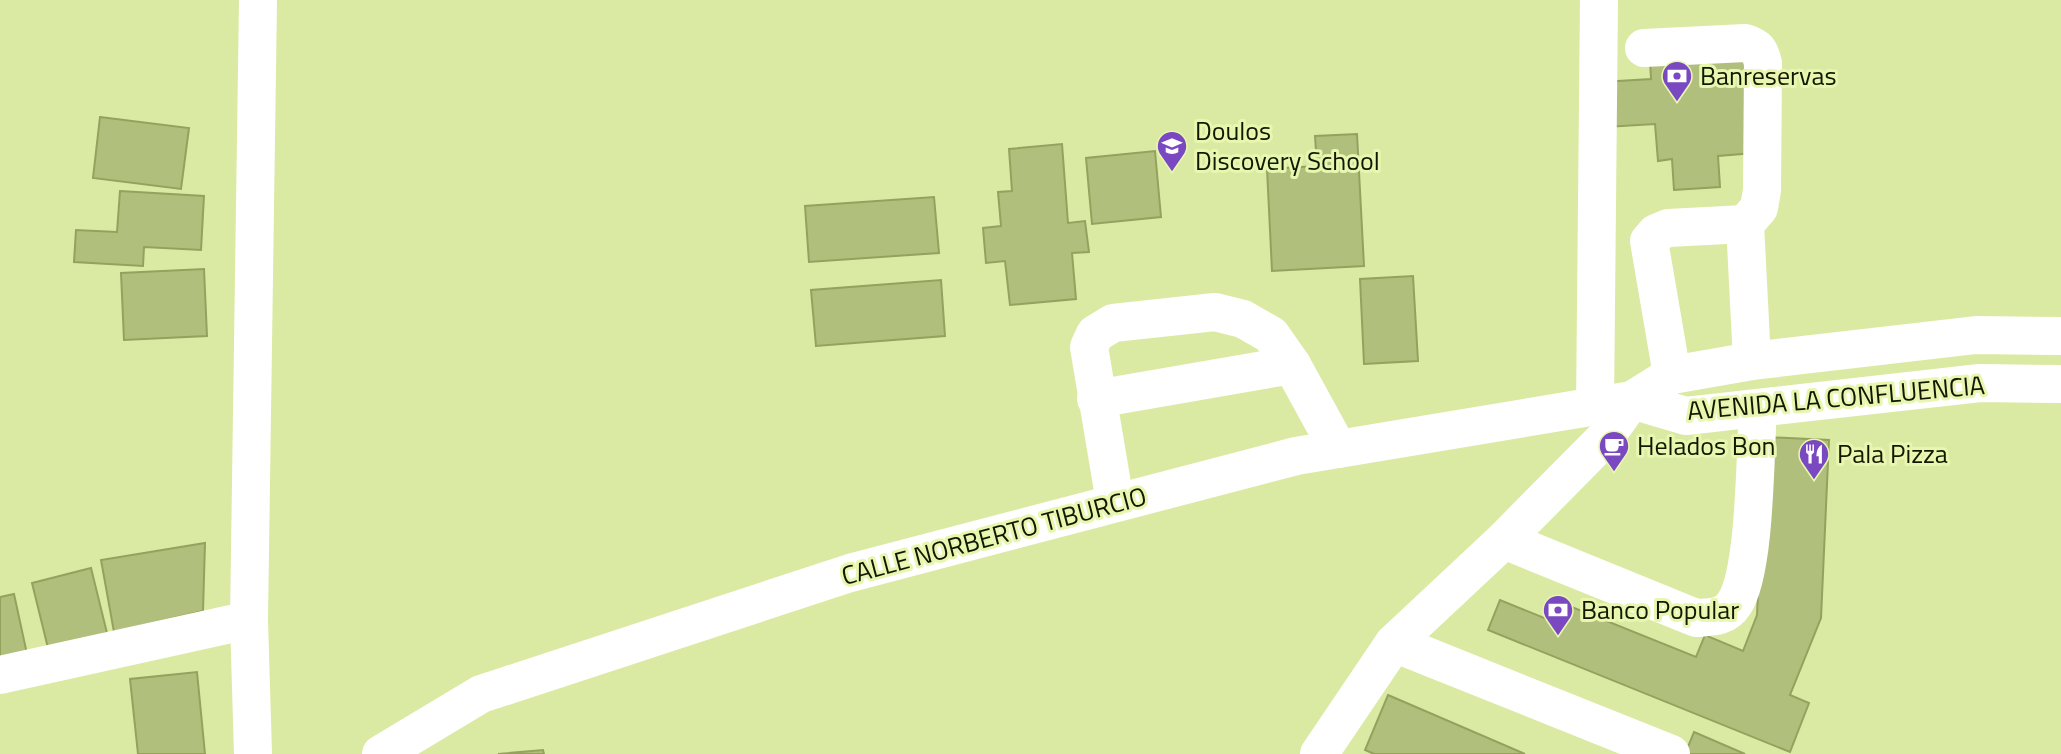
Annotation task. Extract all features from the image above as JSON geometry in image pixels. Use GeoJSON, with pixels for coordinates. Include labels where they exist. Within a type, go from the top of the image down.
{"type":"FeatureCollection","features":[{"type":"Feature","properties":{"kind":"street"},"geometry":{"type":"LineString","coordinates":[[253,754],[249,620],[258,0]]}},
{"type":"Feature","properties":{"kind":"street"},"geometry":{"type":"LineString","coordinates":[[1319,754],[1394,643],[1504,540],[1604,439],[1613,403],[1599,0]]}},
{"type":"Feature","properties":{"kind":"street"},"geometry":{"type":"LineString","coordinates":[[1644,48],[1745,43],[1760,51],[1763,63],[1762,190],[1759,208],[1745,224],[1752,361]]}},
{"type":"Feature","properties":{"kind":"street"},"geometry":{"type":"LineString","coordinates":[[1672,375],[1649,241],[1656,233],[1668,228],[1745,224]]}},
{"type":"Feature","properties":{"kind":"street"},"geometry":{"type":"LineString","coordinates":[[1115,502],[1089,346],[1095,334],[1113,323],[1215,312],[1243,319],[1271,335],[1292,365],[1338,449]]}},
{"type":"Feature","properties":{"kind":"street","name":"AVENIDA LA CONFLUENCIA"},"geometry":{"type":"LineString","coordinates":[[1613,403],[1672,375],[1752,361],[1976,335],[2061,336]]}},
{"type":"Feature","properties":{"kind":"street"},"geometry":{"type":"LineString","coordinates":[[1096,399],[1292,365]]}},
{"type":"Feature","properties":{"kind":"street","name":"AVENIDA LA CONFLUENCIA"},"geometry":{"type":"LineString","coordinates":[[1613,403],[1686,415],[1980,383],[2061,384]]}},
{"type":"Feature","properties":{"kind":"street","name":"CALLE NORBERTO TIBURCIO"},"geometry":{"type":"LineString","coordinates":[[381,754],[481,694],[850,573],[1296,456],[1613,403]]}},
{"type":"Feature","properties":{"kind":"street"},"geometry":{"type":"LineString","coordinates":[[1504,540],[1696,618],[1722,616],[1734,605],[1742,587],[1749,550],[1758,408]]}},
{"type":"Feature","properties":{"kind":"street"},"geometry":{"type":"LineString","coordinates":[[0,675],[249,620]]}},
{"type":"Feature","properties":{"kind":"street"},"geometry":{"type":"LineString","coordinates":[[1394,643],[1671,754]]}},
{"type":"Feature","properties":{"kind":"building","name":"Banreservas"},"geometry":{"type":"Polygon","coordinates":[[[1747,55],[1754,153],[1718,156],[1720,187],[1674,190],[1672,159],[1658,161],[1655,124],[1606,127],[1602,82],[1651,79],[1650,61],[1747,55]]]}},
{"type":"Feature","properties":{"kind":"building"},"geometry":{"type":"Polygon","coordinates":[[[100,117],[189,128],[181,189],[93,178],[100,117]]]}},
{"type":"Feature","properties":{"kind":"building"},"geometry":{"type":"Polygon","coordinates":[[[1357,134],[1364,266],[1272,271],[1267,169],[1317,166],[1315,136],[1357,134]]]}},
{"type":"Feature","properties":{"kind":"building"},"geometry":{"type":"Polygon","coordinates":[[[1062,144],[1068,223],[1085,221],[1089,252],[1072,253],[1076,299],[1010,305],[1005,261],[986,263],[983,228],[1001,226],[998,192],[1012,191],[1009,149],[1062,144]]]}},
{"type":"Feature","properties":{"kind":"building"},"geometry":{"type":"Polygon","coordinates":[[[1155,151],[1161,217],[1092,224],[1086,158],[1155,151]]]}},
{"type":"Feature","properties":{"kind":"building"},"geometry":{"type":"Polygon","coordinates":[[[120,191],[204,196],[201,250],[144,247],[143,266],[74,262],[76,230],[117,232],[120,191]]]}},
{"type":"Feature","properties":{"kind":"building"},"geometry":{"type":"Polygon","coordinates":[[[934,197],[939,253],[809,262],[805,206],[934,197]]]}},
{"type":"Feature","properties":{"kind":"building"},"geometry":{"type":"Polygon","coordinates":[[[204,269],[207,336],[124,340],[121,273],[204,269]]]}},
{"type":"Feature","properties":{"kind":"building"},"geometry":{"type":"Polygon","coordinates":[[[1413,276],[1418,361],[1364,364],[1360,279],[1413,276]]]}},
{"type":"Feature","properties":{"kind":"building"},"geometry":{"type":"Polygon","coordinates":[[[941,280],[945,336],[816,346],[811,290],[941,280]]]}},
{"type":"Feature","properties":{"kind":"building"},"geometry":{"type":"Polygon","coordinates":[[[1765,437],[1829,440],[1821,618],[1790,695],[1809,703],[1790,752],[1488,630],[1500,600],[1559,624],[1567,605],[1696,657],[1705,635],[1743,651],[1757,615],[1765,437]]]}},
{"type":"Feature","properties":{"kind":"building"},"geometry":{"type":"Polygon","coordinates":[[[205,543],[203,611],[114,632],[101,560],[205,543]]]}},
{"type":"Feature","properties":{"kind":"building"},"geometry":{"type":"Polygon","coordinates":[[[91,568],[107,633],[48,648],[32,583],[91,568]]]}},
{"type":"Feature","properties":{"kind":"building"},"geometry":{"type":"Polygon","coordinates":[[[14,594],[27,654],[0,660],[0,597],[14,594]]]}},
{"type":"Feature","properties":{"kind":"building"},"geometry":{"type":"Polygon","coordinates":[[[197,672],[205,754],[138,754],[130,679],[197,672]]]}},
{"type":"Feature","properties":{"kind":"building"},"geometry":{"type":"Polygon","coordinates":[[[1388,695],[1525,754],[1374,754],[1365,750],[1388,695]]]}},
{"type":"Feature","properties":{"kind":"building"},"geometry":{"type":"Polygon","coordinates":[[[1694,732],[1745,754],[1685,754],[1694,732]]]}},
{"type":"Feature","properties":{"kind":"building"},"geometry":{"type":"Polygon","coordinates":[[[543,750],[544,754],[498,754],[543,750]]]}},
{"type":"Feature","properties":{"kind":"place","name":"Banreservas"},"geometry":{"type":"Point","coordinates":[1677,103]}},
{"type":"Feature","properties":{"kind":"place","name":"Doulos Discovery School"},"geometry":{"type":"Point","coordinates":[1172,173]}},
{"type":"Feature","properties":{"kind":"place","name":"Helados Bon"},"geometry":{"type":"Point","coordinates":[1614,473]}},
{"type":"Feature","properties":{"kind":"place","name":"Pala Pizza"},"geometry":{"type":"Point","coordinates":[1814,481]}},
{"type":"Feature","properties":{"kind":"place","name":"Banco Popular"},"geometry":{"type":"Point","coordinates":[1558,637]}}]}
